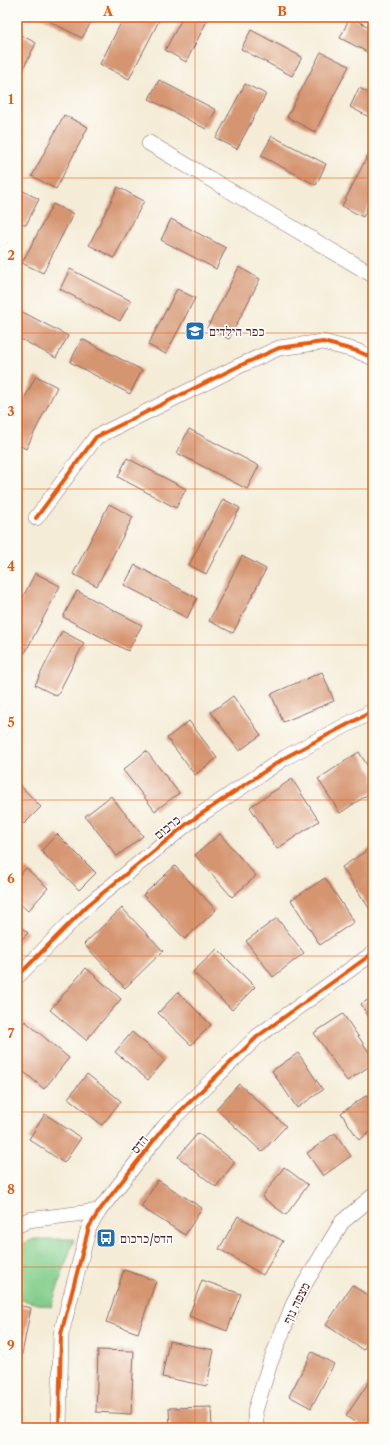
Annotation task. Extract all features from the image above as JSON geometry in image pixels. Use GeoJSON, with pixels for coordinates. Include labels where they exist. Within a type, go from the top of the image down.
{"type":"FeatureCollection","features":[{"type":"Feature","properties":{"kind":"street"},"geometry":{"type":"LineString","coordinates":[[149,143],[373,275]]}},
{"type":"Feature","properties":{"kind":"street"},"geometry":{"type":"LineString","coordinates":[[36,518],[96,437],[239,366],[279,348],[323,342],[357,350],[373,358]]}},
{"type":"Feature","properties":{"kind":"street","name":"כרכום"},"geometry":{"type":"LineString","coordinates":[[17,977],[87,906],[188,823],[286,756],[373,711]]}},
{"type":"Feature","properties":{"kind":"street","name":"הדס"},"geometry":{"type":"LineString","coordinates":[[60,1428],[61,1334],[89,1227],[99,1211],[165,1126],[258,1036],[373,953]]}},
{"type":"Feature","properties":{"kind":"street","name":"מצפה נוף"},"geometry":{"type":"LineString","coordinates":[[256,1428],[256,1411],[270,1363],[295,1300],[342,1222],[373,1196]]}},
{"type":"Feature","properties":{"kind":"street"},"geometry":{"type":"LineString","coordinates":[[17,1226],[28,1220],[99,1211]]}},
{"type":"Feature","properties":{"kind":"green space"},"geometry":{"type":"Polygon","coordinates":[[[34,1239],[74,1239],[51,1307],[17,1299],[17,1246],[34,1239]]]}},
{"type":"Feature","properties":{"kind":"building"},"geometry":{"type":"Polygon","coordinates":[[[41,17],[94,17],[82,38],[41,17]]]}},
{"type":"Feature","properties":{"kind":"building"},"geometry":{"type":"Polygon","coordinates":[[[124,17],[161,17],[129,79],[100,64],[124,17]]]}},
{"type":"Feature","properties":{"kind":"building"},"geometry":{"type":"Polygon","coordinates":[[[183,17],[209,17],[186,62],[165,50],[183,17]]]}},
{"type":"Feature","properties":{"kind":"building"},"geometry":{"type":"Polygon","coordinates":[[[350,17],[373,29],[373,55],[340,38],[350,17]]]}},
{"type":"Feature","properties":{"kind":"building"},"geometry":{"type":"Polygon","coordinates":[[[251,30],[302,57],[292,76],[241,49],[251,30]]]}},
{"type":"Feature","properties":{"kind":"building"},"geometry":{"type":"Polygon","coordinates":[[[17,33],[36,43],[17,81],[17,33]]]}},
{"type":"Feature","properties":{"kind":"building"},"geometry":{"type":"Polygon","coordinates":[[[321,52],[349,66],[315,132],[287,117],[321,52]]]}},
{"type":"Feature","properties":{"kind":"building"},"geometry":{"type":"Polygon","coordinates":[[[159,80],[216,110],[206,129],[149,99],[159,80]]]}},
{"type":"Feature","properties":{"kind":"building"},"geometry":{"type":"Polygon","coordinates":[[[245,84],[266,94],[237,149],[216,138],[245,84]]]}},
{"type":"Feature","properties":{"kind":"building"},"geometry":{"type":"Polygon","coordinates":[[[359,88],[373,95],[373,119],[350,107],[359,88]]]}},
{"type":"Feature","properties":{"kind":"building"},"geometry":{"type":"Polygon","coordinates":[[[64,115],[88,127],[56,189],[32,176],[64,115]]]}},
{"type":"Feature","properties":{"kind":"building"},"geometry":{"type":"Polygon","coordinates":[[[272,136],[326,164],[316,185],[261,156],[272,136]]]}},
{"type":"Feature","properties":{"kind":"building"},"geometry":{"type":"Polygon","coordinates":[[[369,153],[373,155],[373,198],[363,217],[342,206],[369,153]]]}},
{"type":"Feature","properties":{"kind":"building"},"geometry":{"type":"Polygon","coordinates":[[[118,187],[144,201],[114,258],[89,245],[118,187]]]}},
{"type":"Feature","properties":{"kind":"building"},"geometry":{"type":"Polygon","coordinates":[[[17,188],[39,199],[26,225],[17,220],[17,188]]]}},
{"type":"Feature","properties":{"kind":"building"},"geometry":{"type":"Polygon","coordinates":[[[53,204],[73,214],[43,273],[22,263],[53,204]]]}},
{"type":"Feature","properties":{"kind":"building"},"geometry":{"type":"Polygon","coordinates":[[[171,219],[226,248],[216,269],[161,240],[171,219]]]}},
{"type":"Feature","properties":{"kind":"building"},"geometry":{"type":"Polygon","coordinates":[[[239,267],[260,279],[229,339],[207,328],[239,267]]]}},
{"type":"Feature","properties":{"kind":"building"},"geometry":{"type":"Polygon","coordinates":[[[70,269],[131,301],[120,321],[60,289],[70,269]]]}},
{"type":"Feature","properties":{"kind":"building"},"geometry":{"type":"Polygon","coordinates":[[[177,289],[195,298],[166,354],[148,345],[177,289]]]}},
{"type":"Feature","properties":{"kind":"building"},"geometry":{"type":"Polygon","coordinates":[[[17,309],[68,336],[56,358],[17,337],[17,309]]]}},
{"type":"Feature","properties":{"kind":"building"},"geometry":{"type":"Polygon","coordinates":[[[82,339],[142,370],[130,394],[70,362],[82,339]]]}},
{"type":"Feature","properties":{"kind":"building"},"geometry":{"type":"Polygon","coordinates":[[[36,376],[57,387],[26,449],[17,444],[17,412],[36,376]]]}},
{"type":"Feature","properties":{"kind":"building"},"geometry":{"type":"Polygon","coordinates":[[[189,429],[259,466],[247,489],[177,453],[189,429]]]}},
{"type":"Feature","properties":{"kind":"building"},"geometry":{"type":"Polygon","coordinates":[[[127,458],[186,489],[176,508],[118,477],[127,458]]]}},
{"type":"Feature","properties":{"kind":"building"},"geometry":{"type":"Polygon","coordinates":[[[223,499],[240,508],[206,574],[189,565],[223,499]]]}},
{"type":"Feature","properties":{"kind":"building"},"geometry":{"type":"Polygon","coordinates":[[[109,504],[133,517],[97,586],[73,574],[109,504]]]}},
{"type":"Feature","properties":{"kind":"building"},"geometry":{"type":"Polygon","coordinates":[[[242,556],[266,569],[233,633],[209,621],[242,556]]]}},
{"type":"Feature","properties":{"kind":"building"},"geometry":{"type":"Polygon","coordinates":[[[135,565],[197,598],[187,618],[124,585],[135,565]]]}},
{"type":"Feature","properties":{"kind":"building"},"geometry":{"type":"Polygon","coordinates":[[[35,573],[60,586],[25,653],[17,649],[17,609],[35,573]]]}},
{"type":"Feature","properties":{"kind":"building"},"geometry":{"type":"Polygon","coordinates":[[[77,591],[142,625],[128,651],[63,617],[77,591]]]}},
{"type":"Feature","properties":{"kind":"building"},"geometry":{"type":"Polygon","coordinates":[[[62,631],[84,643],[57,696],[35,685],[62,631]]]}},
{"type":"Feature","properties":{"kind":"building"},"geometry":{"type":"Polygon","coordinates":[[[322,672],[334,701],[283,722],[271,694],[322,672]]]}},
{"type":"Feature","properties":{"kind":"building"},"geometry":{"type":"Polygon","coordinates":[[[233,696],[261,735],[239,751],[211,712],[233,696]]]}},
{"type":"Feature","properties":{"kind":"building"},"geometry":{"type":"Polygon","coordinates":[[[189,721],[217,758],[195,775],[167,738],[189,721]]]}},
{"type":"Feature","properties":{"kind":"building"},"geometry":{"type":"Polygon","coordinates":[[[146,751],[179,793],[155,811],[123,770],[146,751]]]}},
{"type":"Feature","properties":{"kind":"building"},"geometry":{"type":"Polygon","coordinates":[[[359,752],[373,775],[373,791],[340,813],[318,779],[359,752]]]}},
{"type":"Feature","properties":{"kind":"building"},"geometry":{"type":"Polygon","coordinates":[[[292,779],[319,821],[277,849],[250,807],[292,779]]]}},
{"type":"Feature","properties":{"kind":"building"},"geometry":{"type":"Polygon","coordinates":[[[17,782],[41,807],[24,824],[17,817],[17,782]]]}},
{"type":"Feature","properties":{"kind":"building"},"geometry":{"type":"Polygon","coordinates":[[[111,796],[143,836],[117,856],[85,816],[111,796]]]}},
{"type":"Feature","properties":{"kind":"building"},"geometry":{"type":"Polygon","coordinates":[[[57,834],[96,873],[79,890],[41,851],[57,834]]]}},
{"type":"Feature","properties":{"kind":"building"},"geometry":{"type":"Polygon","coordinates":[[[220,834],[256,876],[232,897],[195,855],[220,834]]]}},
{"type":"Feature","properties":{"kind":"building"},"geometry":{"type":"Polygon","coordinates":[[[372,847],[373,848],[373,914],[342,867],[372,847]]]}},
{"type":"Feature","properties":{"kind":"building"},"geometry":{"type":"Polygon","coordinates":[[[175,866],[216,910],[185,939],[143,895],[175,866]]]}},
{"type":"Feature","properties":{"kind":"building"},"geometry":{"type":"Polygon","coordinates":[[[26,868],[48,888],[28,911],[17,901],[17,878],[26,868]]]}},
{"type":"Feature","properties":{"kind":"building"},"geometry":{"type":"Polygon","coordinates":[[[325,878],[354,922],[320,945],[291,900],[325,878]]]}},
{"type":"Feature","properties":{"kind":"building"},"geometry":{"type":"Polygon","coordinates":[[[122,908],[163,951],[125,988],[84,944],[122,908]]]}},
{"type":"Feature","properties":{"kind":"building"},"geometry":{"type":"Polygon","coordinates":[[[277,918],[304,953],[273,977],[246,941],[277,918]]]}},
{"type":"Feature","properties":{"kind":"building"},"geometry":{"type":"Polygon","coordinates":[[[17,923],[28,933],[17,944],[17,923]]]}},
{"type":"Feature","properties":{"kind":"building"},"geometry":{"type":"Polygon","coordinates":[[[217,949],[255,987],[232,1010],[193,972],[217,949]]]}},
{"type":"Feature","properties":{"kind":"building"},"geometry":{"type":"Polygon","coordinates":[[[86,968],[121,999],[86,1040],[50,1010],[86,968]]]}},
{"type":"Feature","properties":{"kind":"building"},"geometry":{"type":"Polygon","coordinates":[[[178,992],[211,1025],[191,1045],[158,1013],[178,992]]]}},
{"type":"Feature","properties":{"kind":"building"},"geometry":{"type":"Polygon","coordinates":[[[373,997],[373,1024],[361,1004],[373,997]]]}},
{"type":"Feature","properties":{"kind":"building"},"geometry":{"type":"Polygon","coordinates":[[[343,1014],[373,1058],[373,1064],[347,1081],[314,1033],[343,1014]]]}},
{"type":"Feature","properties":{"kind":"building"},"geometry":{"type":"Polygon","coordinates":[[[25,1021],[69,1058],[44,1089],[17,1066],[17,1031],[25,1021]]]}},
{"type":"Feature","properties":{"kind":"building"},"geometry":{"type":"Polygon","coordinates":[[[132,1032],[165,1060],[148,1080],[115,1052],[132,1032]]]}},
{"type":"Feature","properties":{"kind":"building"},"geometry":{"type":"Polygon","coordinates":[[[298,1053],[323,1090],[297,1108],[272,1071],[298,1053]]]}},
{"type":"Feature","properties":{"kind":"building"},"geometry":{"type":"Polygon","coordinates":[[[87,1074],[121,1101],[102,1125],[68,1098],[87,1074]]]}},
{"type":"Feature","properties":{"kind":"building"},"geometry":{"type":"Polygon","coordinates":[[[239,1084],[286,1126],[262,1152],[216,1109],[239,1084]]]}},
{"type":"Feature","properties":{"kind":"building"},"geometry":{"type":"Polygon","coordinates":[[[367,1095],[373,1105],[373,1130],[359,1140],[341,1113],[367,1095]]]}},
{"type":"Feature","properties":{"kind":"building"},"geometry":{"type":"Polygon","coordinates":[[[45,1114],[81,1138],[64,1163],[29,1139],[45,1114]]]}},
{"type":"Feature","properties":{"kind":"building"},"geometry":{"type":"Polygon","coordinates":[[[198,1133],[235,1162],[216,1187],[178,1157],[198,1133]]]}},
{"type":"Feature","properties":{"kind":"building"},"geometry":{"type":"Polygon","coordinates":[[[335,1133],[351,1156],[323,1176],[307,1153],[335,1133]]]}},
{"type":"Feature","properties":{"kind":"building"},"geometry":{"type":"Polygon","coordinates":[[[284,1167],[308,1185],[286,1215],[262,1197],[284,1167]]]}},
{"type":"Feature","properties":{"kind":"building"},"geometry":{"type":"Polygon","coordinates":[[[158,1180],[202,1208],[185,1235],[141,1207],[158,1180]]]}},
{"type":"Feature","properties":{"kind":"building"},"geometry":{"type":"Polygon","coordinates":[[[238,1216],[283,1241],[263,1275],[219,1249],[238,1216]]]}},
{"type":"Feature","properties":{"kind":"building"},"geometry":{"type":"Polygon","coordinates":[[[124,1270],[156,1281],[138,1333],[106,1322],[124,1270]]]}},
{"type":"Feature","properties":{"kind":"building"},"geometry":{"type":"Polygon","coordinates":[[[202,1280],[241,1294],[227,1331],[189,1316],[202,1280]]]}},
{"type":"Feature","properties":{"kind":"building"},"geometry":{"type":"Polygon","coordinates":[[[352,1285],[373,1299],[373,1335],[363,1350],[326,1325],[352,1285]]]}},
{"type":"Feature","properties":{"kind":"building"},"geometry":{"type":"Polygon","coordinates":[[[17,1305],[31,1308],[21,1359],[17,1358],[17,1305]]]}},
{"type":"Feature","properties":{"kind":"building"},"geometry":{"type":"Polygon","coordinates":[[[169,1341],[214,1350],[207,1386],[162,1377],[169,1341]]]}},
{"type":"Feature","properties":{"kind":"building"},"geometry":{"type":"Polygon","coordinates":[[[98,1350],[134,1351],[131,1414],[96,1412],[98,1350]]]}},
{"type":"Feature","properties":{"kind":"building"},"geometry":{"type":"Polygon","coordinates":[[[312,1352],[334,1364],[311,1408],[289,1396],[312,1352]]]}},
{"type":"Feature","properties":{"kind":"building"},"geometry":{"type":"Polygon","coordinates":[[[369,1382],[373,1385],[373,1426],[372,1428],[363,1428],[346,1416],[369,1382]]]}},
{"type":"Feature","properties":{"kind":"building"},"geometry":{"type":"Polygon","coordinates":[[[211,1407],[212,1428],[170,1428],[169,1408],[211,1407]]]}},
{"type":"Feature","properties":{"kind":"cycle path"},"geometry":{"type":"LineString","coordinates":[[36,518],[96,437],[239,366],[279,348],[323,342],[357,351],[373,358]]}},
{"type":"Feature","properties":{"kind":"cycle path"},"geometry":{"type":"LineString","coordinates":[[17,977],[87,906],[188,823],[286,757],[373,711]]}},
{"type":"Feature","properties":{"kind":"cycle path"},"geometry":{"type":"LineString","coordinates":[[59,1428],[61,1334],[89,1227],[99,1211],[165,1126],[258,1036],[373,953]]}},
{"type":"Feature","properties":{"kind":"place","name":"כפר הילדים"},"geometry":{"type":"Point","coordinates":[195,331]}},
{"type":"Feature","properties":{"kind":"place","name":"הדס/כרכום"},"geometry":{"type":"Point","coordinates":[106,1238]}}]}
